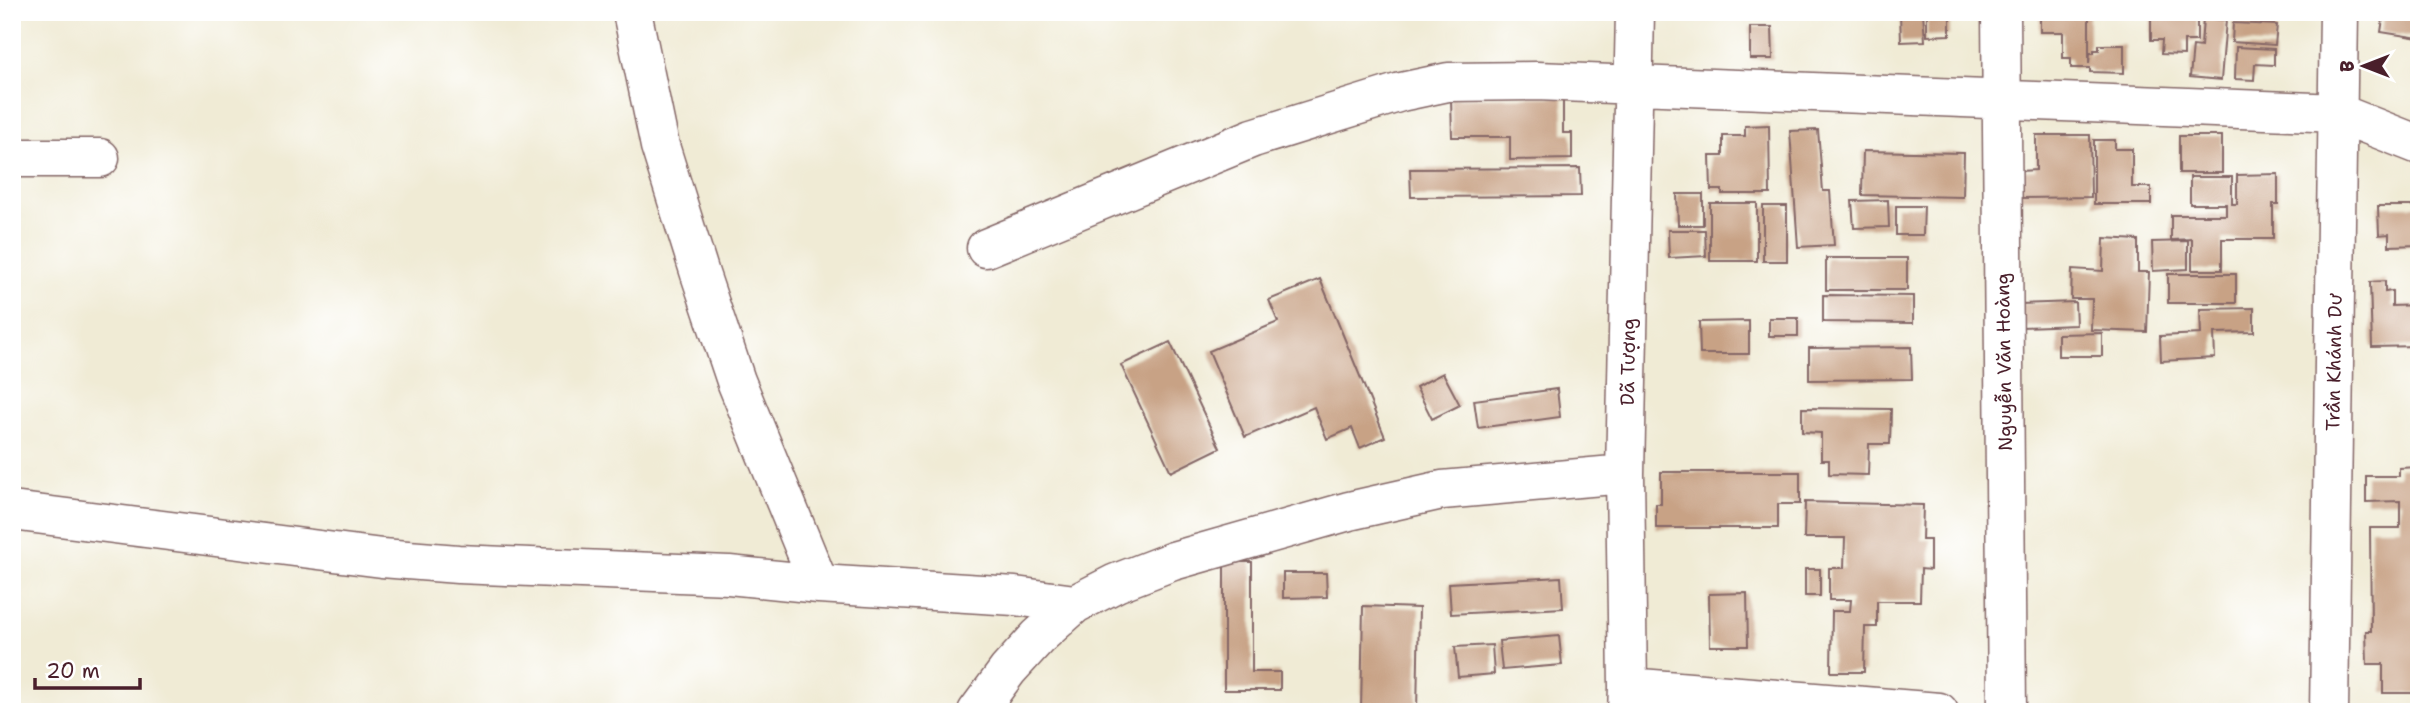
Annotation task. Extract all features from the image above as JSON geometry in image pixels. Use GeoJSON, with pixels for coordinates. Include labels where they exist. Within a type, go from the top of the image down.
{"type":"FeatureCollection","features":[{"type":"Feature","properties":{"kind":"street"},"geometry":{"type":"LineString","coordinates":[[632,12],[660,146],[700,274],[736,381],[819,584]]}},
{"type":"Feature","properties":{"kind":"street","name":"Dã Tượng"},"geometry":{"type":"LineString","coordinates":[[1628,699],[1625,474],[1635,12]]}},
{"type":"Feature","properties":{"kind":"street","name":"Nguyễn Văn Hoàng"},"geometry":{"type":"LineString","coordinates":[[2001,12],[2007,712]]}},
{"type":"Feature","properties":{"kind":"street","name":"Trần Khánh Dư"},"geometry":{"type":"LineString","coordinates":[[2329,712],[2339,12]]}},
{"type":"Feature","properties":{"kind":"street"},"geometry":{"type":"LineString","coordinates":[[986,248],[1253,138],[1401,92],[1448,82],[1537,81],[2338,113],[2419,145]]}},
{"type":"Feature","properties":{"kind":"street"},"geometry":{"type":"LineString","coordinates":[[12,158],[100,158]]}},
{"type":"Feature","properties":{"kind":"street"},"geometry":{"type":"LineString","coordinates":[[977,712],[1023,654],[1075,604],[1115,583],[1173,561],[1349,511],[1442,490],[1625,474]]}},
{"type":"Feature","properties":{"kind":"street"},"geometry":{"type":"LineString","coordinates":[[12,511],[382,558],[458,564],[729,575],[819,584],[1015,596],[1075,604]]}},
{"type":"Feature","properties":{"kind":"street"},"geometry":{"type":"LineString","coordinates":[[1628,699],[1939,712]]}},
{"type":"Feature","properties":{"kind":"building"},"geometry":{"type":"Polygon","coordinates":[[[1900,12],[1923,12],[1925,41],[1901,42],[1900,12]]]}},
{"type":"Feature","properties":{"kind":"building"},"geometry":{"type":"Polygon","coordinates":[[[1927,12],[1950,12],[1950,35],[1927,36],[1927,12]]]}},
{"type":"Feature","properties":{"kind":"building"},"geometry":{"type":"Polygon","coordinates":[[[2040,12],[2089,12],[2089,64],[2090,53],[2099,50],[2099,45],[2124,45],[2124,73],[2090,72],[2090,68],[2071,68],[2071,58],[2063,58],[2063,32],[2040,32],[2040,12]]]}},
{"type":"Feature","properties":{"kind":"building"},"geometry":{"type":"Polygon","coordinates":[[[2151,12],[2197,12],[2197,41],[2184,41],[2184,55],[2161,54],[2162,40],[2151,40],[2151,12]]]}},
{"type":"Feature","properties":{"kind":"building"},"geometry":{"type":"Polygon","coordinates":[[[2384,12],[2419,12],[2419,38],[2381,32],[2384,12]]]}},
{"type":"Feature","properties":{"kind":"building"},"geometry":{"type":"Polygon","coordinates":[[[2203,18],[2226,20],[2221,80],[2190,77],[2193,46],[2201,47],[2203,18]]]}},
{"type":"Feature","properties":{"kind":"building"},"geometry":{"type":"Polygon","coordinates":[[[2233,23],[2277,25],[2275,45],[2232,42],[2233,23]]]}},
{"type":"Feature","properties":{"kind":"building"},"geometry":{"type":"Polygon","coordinates":[[[1750,27],[1772,27],[1773,59],[1750,59],[1750,27]]]}},
{"type":"Feature","properties":{"kind":"building"},"geometry":{"type":"Polygon","coordinates":[[[2236,47],[2274,49],[2274,65],[2255,64],[2254,80],[2235,79],[2236,47]]]}},
{"type":"Feature","properties":{"kind":"building"},"geometry":{"type":"Polygon","coordinates":[[[1563,97],[1563,133],[1572,133],[1572,159],[1510,160],[1510,137],[1452,137],[1451,98],[1563,97]]]}},
{"type":"Feature","properties":{"kind":"building"},"geometry":{"type":"Polygon","coordinates":[[[1769,125],[1770,194],[1722,194],[1722,190],[1711,190],[1710,156],[1723,156],[1723,136],[1745,136],[1745,126],[1769,125]]]}},
{"type":"Feature","properties":{"kind":"building"},"geometry":{"type":"Polygon","coordinates":[[[1818,130],[1823,191],[1830,191],[1834,245],[1798,247],[1790,131],[1818,130]]]}},
{"type":"Feature","properties":{"kind":"building"},"geometry":{"type":"Polygon","coordinates":[[[2036,135],[2090,135],[2091,197],[2020,198],[2020,171],[2036,170],[2036,135]]]}},
{"type":"Feature","properties":{"kind":"building"},"geometry":{"type":"Polygon","coordinates":[[[2179,136],[2222,136],[2222,173],[2179,173],[2179,136]]]}},
{"type":"Feature","properties":{"kind":"building"},"geometry":{"type":"Polygon","coordinates":[[[2094,140],[2115,140],[2115,149],[2132,149],[2132,187],[2151,187],[2151,204],[2094,204],[2094,140]]]}},
{"type":"Feature","properties":{"kind":"building"},"geometry":{"type":"Polygon","coordinates":[[[1863,151],[1964,153],[1963,197],[1862,195],[1863,151]]]}},
{"type":"Feature","properties":{"kind":"building"},"geometry":{"type":"Polygon","coordinates":[[[1580,168],[1581,196],[1411,197],[1410,169],[1580,168]]]}},
{"type":"Feature","properties":{"kind":"building"},"geometry":{"type":"Polygon","coordinates":[[[2278,174],[2278,204],[2273,204],[2273,239],[2222,239],[2222,270],[2192,270],[2192,239],[2171,240],[2171,215],[2226,215],[2226,204],[2190,204],[2190,177],[2232,177],[2232,204],[2237,204],[2237,175],[2278,174]]]}},
{"type":"Feature","properties":{"kind":"building"},"geometry":{"type":"Polygon","coordinates":[[[1677,194],[1703,194],[1703,225],[1678,225],[1677,194]]]}},
{"type":"Feature","properties":{"kind":"building"},"geometry":{"type":"Polygon","coordinates":[[[1888,200],[1889,227],[1854,228],[1852,201],[1888,200]]]}},
{"type":"Feature","properties":{"kind":"building"},"geometry":{"type":"Polygon","coordinates":[[[1710,203],[1757,203],[1757,261],[1710,261],[1710,203]]]}},
{"type":"Feature","properties":{"kind":"building"},"geometry":{"type":"Polygon","coordinates":[[[1763,206],[1787,206],[1787,261],[1763,261],[1763,206]]]}},
{"type":"Feature","properties":{"kind":"building"},"geometry":{"type":"Polygon","coordinates":[[[1896,206],[1924,206],[1923,235],[1896,235],[1896,206]]]}},
{"type":"Feature","properties":{"kind":"building"},"geometry":{"type":"Polygon","coordinates":[[[2378,206],[2419,206],[2419,245],[2389,246],[2389,234],[2379,235],[2378,206]]]}},
{"type":"Feature","properties":{"kind":"building"},"geometry":{"type":"Polygon","coordinates":[[[1668,230],[1705,230],[1706,256],[1669,258],[1668,230]]]}},
{"type":"Feature","properties":{"kind":"building"},"geometry":{"type":"Polygon","coordinates":[[[2104,238],[2138,240],[2138,272],[2149,272],[2147,332],[2091,330],[2092,299],[2071,299],[2072,269],[2103,271],[2104,238]]]}},
{"type":"Feature","properties":{"kind":"building"},"geometry":{"type":"Polygon","coordinates":[[[2188,241],[2188,269],[2153,271],[2152,242],[2188,241]]]}},
{"type":"Feature","properties":{"kind":"building"},"geometry":{"type":"Polygon","coordinates":[[[1826,258],[1907,258],[1907,290],[1826,290],[1826,258]]]}},
{"type":"Feature","properties":{"kind":"building"},"geometry":{"type":"Polygon","coordinates":[[[2168,274],[2236,274],[2236,303],[2168,303],[2168,274]]]}},
{"type":"Feature","properties":{"kind":"building"},"geometry":{"type":"Polygon","coordinates":[[[1320,279],[1385,437],[1360,448],[1352,428],[1327,439],[1314,407],[1245,437],[1209,351],[1278,322],[1269,300],[1320,279]]]}},
{"type":"Feature","properties":{"kind":"building"},"geometry":{"type":"Polygon","coordinates":[[[2385,281],[2385,292],[2392,291],[2392,306],[2419,305],[2419,346],[2372,347],[2370,282],[2385,281]]]}},
{"type":"Feature","properties":{"kind":"building"},"geometry":{"type":"Polygon","coordinates":[[[1823,295],[1913,296],[1913,323],[1823,322],[1823,295]]]}},
{"type":"Feature","properties":{"kind":"building"},"geometry":{"type":"Polygon","coordinates":[[[2075,302],[2076,325],[2021,327],[2020,304],[2075,302]]]}},
{"type":"Feature","properties":{"kind":"building"},"geometry":{"type":"Polygon","coordinates":[[[2254,308],[2254,332],[2214,333],[2215,358],[2161,361],[2160,336],[2201,334],[2200,309],[2254,308]]]}},
{"type":"Feature","properties":{"kind":"building"},"geometry":{"type":"Polygon","coordinates":[[[1769,318],[1798,318],[1798,336],[1769,336],[1769,318]]]}},
{"type":"Feature","properties":{"kind":"building"},"geometry":{"type":"Polygon","coordinates":[[[1749,321],[1749,354],[1700,354],[1699,322],[1749,321]]]}},
{"type":"Feature","properties":{"kind":"building"},"geometry":{"type":"Polygon","coordinates":[[[2102,333],[2102,356],[2058,356],[2058,334],[2102,333]]]}},
{"type":"Feature","properties":{"kind":"building"},"geometry":{"type":"Polygon","coordinates":[[[1170,342],[1220,448],[1171,472],[1121,365],[1170,342]]]}},
{"type":"Feature","properties":{"kind":"building"},"geometry":{"type":"Polygon","coordinates":[[[1911,347],[1912,379],[1809,380],[1809,348],[1911,347]]]}},
{"type":"Feature","properties":{"kind":"building"},"geometry":{"type":"Polygon","coordinates":[[[1443,373],[1460,405],[1432,419],[1416,387],[1443,373]]]}},
{"type":"Feature","properties":{"kind":"building"},"geometry":{"type":"Polygon","coordinates":[[[1557,389],[1560,417],[1478,428],[1474,400],[1557,389]]]}},
{"type":"Feature","properties":{"kind":"building"},"geometry":{"type":"Polygon","coordinates":[[[1802,408],[1891,409],[1890,444],[1869,444],[1868,475],[1829,474],[1829,460],[1821,460],[1821,433],[1802,432],[1802,408]]]}},
{"type":"Feature","properties":{"kind":"building"},"geometry":{"type":"Polygon","coordinates":[[[2419,467],[2419,693],[2383,693],[2383,664],[2367,664],[2366,631],[2371,631],[2370,528],[2400,528],[2400,501],[2366,502],[2366,476],[2399,476],[2399,468],[2419,467]]]}},
{"type":"Feature","properties":{"kind":"building"},"geometry":{"type":"Polygon","coordinates":[[[1661,472],[1800,472],[1800,504],[1778,504],[1778,528],[1656,528],[1656,504],[1661,504],[1661,472]]]}},
{"type":"Feature","properties":{"kind":"building"},"geometry":{"type":"Polygon","coordinates":[[[1805,502],[1923,505],[1922,540],[1930,540],[1930,570],[1921,569],[1920,601],[1877,601],[1877,627],[1865,627],[1864,672],[1831,672],[1832,611],[1850,611],[1851,600],[1829,600],[1829,568],[1844,568],[1845,538],[1804,538],[1805,502]]]}},
{"type":"Feature","properties":{"kind":"building"},"geometry":{"type":"Polygon","coordinates":[[[1224,562],[1252,562],[1252,672],[1280,672],[1280,690],[1224,690],[1224,562]]]}},
{"type":"Feature","properties":{"kind":"building"},"geometry":{"type":"Polygon","coordinates":[[[1805,569],[1820,569],[1820,596],[1805,596],[1805,569]]]}},
{"type":"Feature","properties":{"kind":"building"},"geometry":{"type":"Polygon","coordinates":[[[1283,573],[1326,573],[1327,597],[1283,598],[1283,573]]]}},
{"type":"Feature","properties":{"kind":"building"},"geometry":{"type":"Polygon","coordinates":[[[1561,577],[1563,608],[1451,614],[1449,583],[1561,577]]]}},
{"type":"Feature","properties":{"kind":"building"},"geometry":{"type":"Polygon","coordinates":[[[1747,593],[1748,646],[1710,646],[1709,594],[1747,593]]]}},
{"type":"Feature","properties":{"kind":"building"},"geometry":{"type":"Polygon","coordinates":[[[1363,606],[1419,608],[1417,712],[1361,712],[1363,606]]]}},
{"type":"Feature","properties":{"kind":"building"},"geometry":{"type":"Polygon","coordinates":[[[1559,636],[1562,665],[1502,670],[1499,641],[1559,636]]]}},
{"type":"Feature","properties":{"kind":"building"},"geometry":{"type":"Polygon","coordinates":[[[1492,645],[1494,674],[1458,677],[1455,647],[1492,645]]]}}]}
